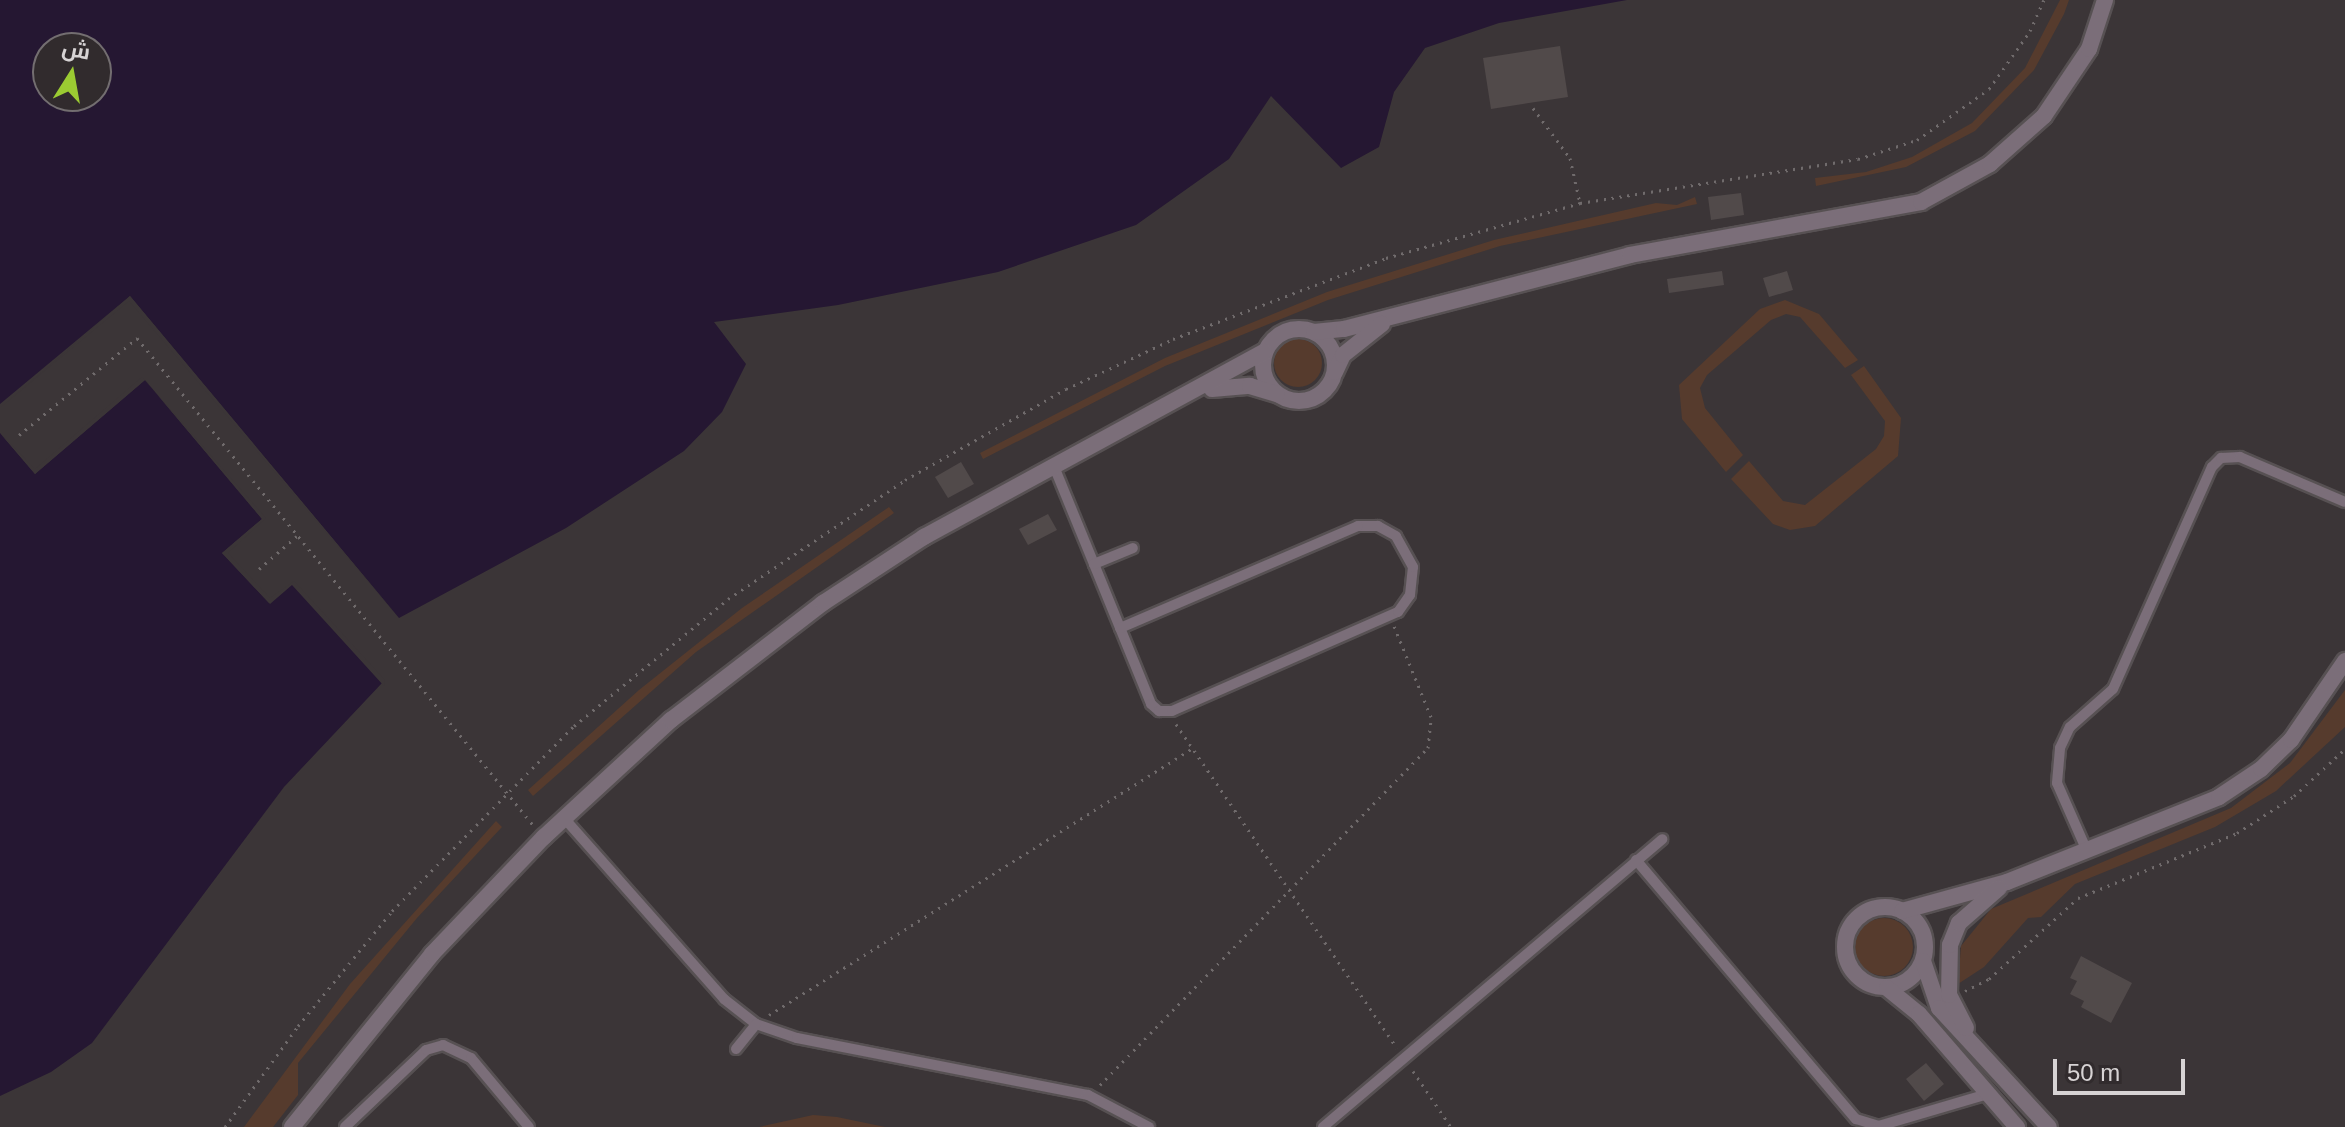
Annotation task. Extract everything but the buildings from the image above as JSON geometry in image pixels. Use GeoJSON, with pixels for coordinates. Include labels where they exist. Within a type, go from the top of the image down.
{"type":"FeatureCollection","features":[{"type":"Feature","properties":{"kind":"street"},"geometry":{"type":"LineString","coordinates":[[292,1127],[432,954],[564,818],[671,720],[823,603],[924,537],[1053,464],[1199,391],[1264,352],[1279,334],[1314,332],[1394,316],[1614,258],[1921,202],[1990,164],[2044,116],[2089,49],[2105,0]]}},
{"type":"Feature","properties":{"kind":"street"},"geometry":{"type":"LineString","coordinates":[[1199,391],[1250,386],[1277,394],[1311,398],[1321,393],[1361,337],[1394,316]]}},
{"type":"Feature","properties":{"kind":"street"},"geometry":{"type":"LineString","coordinates":[[1314,332],[1332,349],[1334,373]]}},
{"type":"Feature","properties":{"kind":"street"},"geometry":{"type":"LineString","coordinates":[[1264,352],[1264,375],[1277,394]]}},
{"type":"Feature","properties":{"kind":"street"},"geometry":{"type":"LineString","coordinates":[[2017,1127],[1919,1014],[1887,988],[1855,974],[1845,939],[1867,911],[1902,911],[2007,882],[2219,797],[2261,769],[2291,740],[2345,661]]}},
{"type":"Feature","properties":{"kind":"street"},"geometry":{"type":"LineString","coordinates":[[1977,1046],[1949,995],[1946,966],[1959,923],[2007,882]]}},
{"type":"Feature","properties":{"kind":"street"},"geometry":{"type":"LineString","coordinates":[[1902,911],[1922,933],[1923,961],[1935,1002],[2049,1127]]}},
{"type":"Feature","properties":{"kind":"street"},"geometry":{"type":"LineString","coordinates":[[1887,988],[1909,980],[1923,961]]}},
{"type":"Feature","properties":{"kind":"lane"},"geometry":{"type":"LineString","coordinates":[[2087,851],[2057,783],[2060,748],[2070,727],[2113,689],[2212,467],[2221,458],[2240,457],[2345,502]]}},
{"type":"Feature","properties":{"kind":"lane"},"geometry":{"type":"LineString","coordinates":[[1053,464],[1151,704],[1159,711],[1172,711],[1390,615],[1407,602],[1413,567],[1396,536],[1368,524],[1120,628]]}},
{"type":"Feature","properties":{"kind":"lane"},"geometry":{"type":"LineString","coordinates":[[1094,564],[1133,548]]}},
{"type":"Feature","properties":{"kind":"lane"},"geometry":{"type":"LineString","coordinates":[[564,818],[724,999],[756,1024],[797,1038],[1088,1095],[1149,1127]]}},
{"type":"Feature","properties":{"kind":"lane"},"geometry":{"type":"LineString","coordinates":[[1323,1127],[1662,839]]}},
{"type":"Feature","properties":{"kind":"lane"},"geometry":{"type":"LineString","coordinates":[[1636,860],[1856,1119],[1879,1126],[1988,1094]]}},
{"type":"Feature","properties":{"kind":"lane"},"geometry":{"type":"LineString","coordinates":[[736,1049],[756,1024]]}},
{"type":"Feature","properties":{"kind":"lane"},"geometry":{"type":"LineString","coordinates":[[345,1127],[426,1050],[443,1045],[471,1058],[529,1127]]}},
{"type":"Feature","properties":{"kind":"path"},"geometry":{"type":"LineString","coordinates":[[225,1127],[298,1026],[392,911],[506,792],[574,726],[728,599],[844,518],[974,440],[1118,364],[1284,293],[1444,239],[1580,203],[1858,159],[1917,140],[1989,89],[2030,31],[2044,0]]}},
{"type":"Feature","properties":{"kind":"path"},"geometry":{"type":"LineString","coordinates":[[1533,108],[1570,158],[1580,203]]}},
{"type":"Feature","properties":{"kind":"path"},"geometry":{"type":"LineString","coordinates":[[19,435],[137,338],[544,837]]}},
{"type":"Feature","properties":{"kind":"path"},"geometry":{"type":"LineString","coordinates":[[259,569],[297,536]]}},
{"type":"Feature","properties":{"kind":"path"},"geometry":{"type":"LineString","coordinates":[[1088,1095],[1421,757],[1432,738],[1431,717],[1390,615]]}},
{"type":"Feature","properties":{"kind":"path"},"geometry":{"type":"LineString","coordinates":[[1172,711],[1193,748],[1451,1127]]}},
{"type":"Feature","properties":{"kind":"path"},"geometry":{"type":"LineString","coordinates":[[756,1024],[1193,748]]}},
{"type":"Feature","properties":{"kind":"path"},"geometry":{"type":"LineString","coordinates":[[1949,995],[1989,979],[2078,898],[2256,821],[2311,783],[2345,749]]}},
{"type":"Feature","properties":{"kind":"shaded area"},"geometry":{"type":"Polygon","coordinates":[[[0,0],[1627,0],[1499,23],[1425,48],[1394,92],[1379,147],[1341,168],[1271,96],[1229,159],[1136,225],[998,272],[838,305],[714,322],[746,364],[722,412],[684,451],[566,528],[399,618],[130,296],[0,404],[0,0]]]}},
{"type":"Feature","properties":{"kind":"shaded area"},"geometry":{"type":"Polygon","coordinates":[[[2060,0],[2069,0],[2034,70],[1975,131],[1906,167],[1816,186],[1815,178],[1866,172],[1912,157],[1972,123],[2025,68],[2060,0]]]}},
{"type":"Feature","properties":{"kind":"shaded area"},"geometry":{"type":"Polygon","coordinates":[[[1695,197],[1697,204],[1500,246],[1328,300],[1165,366],[983,459],[980,453],[1165,358],[1327,292],[1494,240],[1656,203],[1677,205],[1695,197]]]}},
{"type":"Feature","properties":{"kind":"shaded area"},"geometry":{"type":"Polygon","coordinates":[[[1785,300],[1819,314],[1858,360],[1845,368],[1800,317],[1786,314],[1771,320],[1707,375],[1700,388],[1705,408],[1743,455],[1726,472],[1682,419],[1679,385],[1760,309],[1785,300]]]}},
{"type":"Feature","properties":{"kind":"shaded area"},"geometry":{"type":"Polygon","coordinates":[[[1298,339],[1315,346],[1322,363],[1315,380],[1298,387],[1281,380],[1274,363],[1281,346],[1298,339]]]}},
{"type":"Feature","properties":{"kind":"shaded area"},"geometry":{"type":"Polygon","coordinates":[[[1864,366],[1901,418],[1898,456],[1815,526],[1790,530],[1773,524],[1731,479],[1749,461],[1783,501],[1805,505],[1876,449],[1884,436],[1885,421],[1851,375],[1864,366]]]}},
{"type":"Feature","properties":{"kind":"shaded area"},"geometry":{"type":"Polygon","coordinates":[[[145,380],[262,519],[222,553],[269,603],[292,584],[382,683],[284,787],[92,1043],[51,1072],[0,1096],[0,433],[35,474],[145,380]]]}},
{"type":"Feature","properties":{"kind":"shaded area"},"geometry":{"type":"Polygon","coordinates":[[[889,507],[894,513],[696,652],[533,796],[528,790],[639,690],[742,608],[889,507]]]}},
{"type":"Feature","properties":{"kind":"shaded area"},"geometry":{"type":"Polygon","coordinates":[[[2345,690],[2345,727],[2276,791],[2215,827],[2075,884],[2041,917],[2028,918],[1984,967],[1958,984],[1961,946],[1991,909],[2231,808],[2290,763],[2345,690]]]}},
{"type":"Feature","properties":{"kind":"shaded area"},"geometry":{"type":"Polygon","coordinates":[[[496,821],[502,827],[417,918],[298,1063],[298,1095],[273,1127],[244,1127],[350,984],[496,821]]]}},
{"type":"Feature","properties":{"kind":"shaded area"},"geometry":{"type":"Polygon","coordinates":[[[1884,918],[1895,920],[1904,927],[1911,936],[1911,958],[1904,967],[1895,974],[1884,976],[1873,974],[1864,967],[1857,958],[1855,947],[1857,936],[1864,927],[1873,920],[1884,918]]]}},
{"type":"Feature","properties":{"kind":"shaded area"},"geometry":{"type":"Polygon","coordinates":[[[813,1115],[837,1117],[885,1127],[759,1127],[813,1115]]]}},
{"type":"Feature","properties":{"kind":"pier"},"geometry":{"type":"Polygon","coordinates":[[[130,296],[399,618],[129,301],[0,408],[130,296]]]}},
{"type":"Feature","properties":{"kind":"pier"},"geometry":{"type":"Polygon","coordinates":[[[142,377],[145,380],[35,474],[0,433],[35,469],[142,377]]]}},
{"type":"Feature","properties":{"kind":"pier"},"geometry":{"type":"Polygon","coordinates":[[[153,390],[266,518],[228,553],[270,598],[294,581],[385,680],[384,686],[292,585],[270,604],[222,553],[262,519],[153,390]]]}}]}
